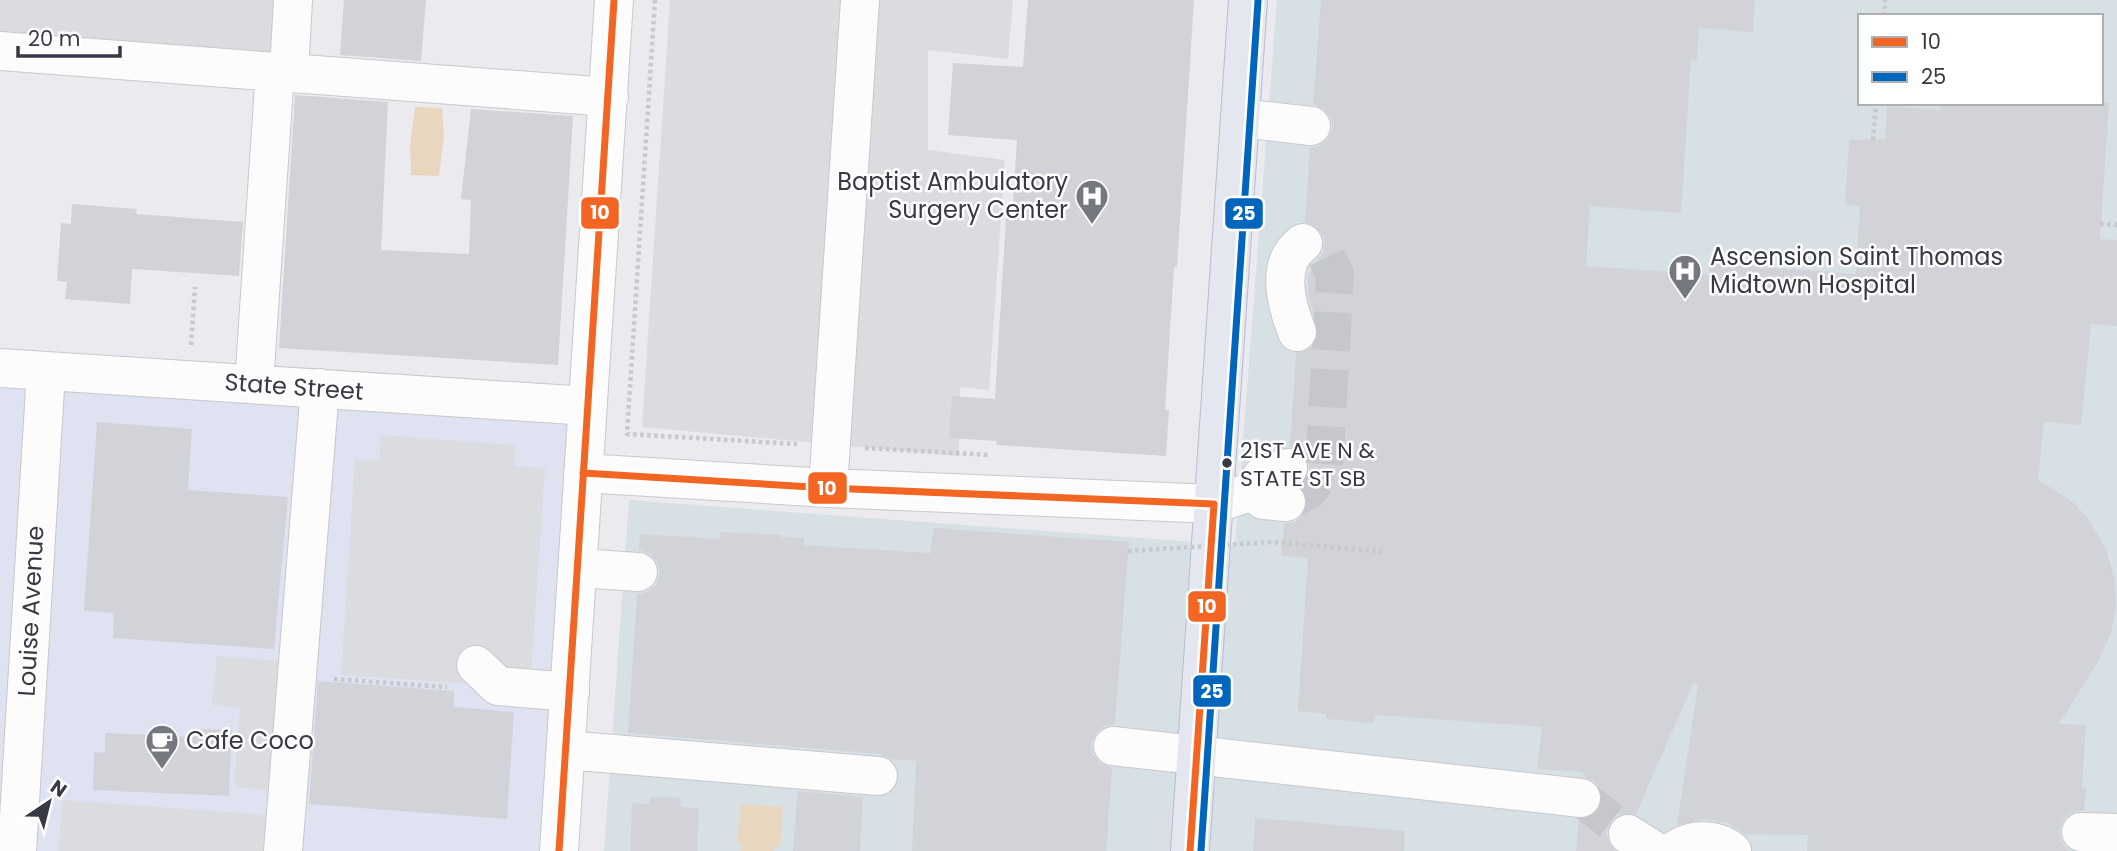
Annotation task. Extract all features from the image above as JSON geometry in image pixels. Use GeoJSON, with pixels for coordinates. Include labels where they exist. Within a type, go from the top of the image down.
{"type":"FeatureCollection","features":[{"type":"Feature","properties":{"kind":"main road"},"geometry":{"type":"LineString","coordinates":[[1191,851],[1248,0]]}},
{"type":"Feature","properties":{"kind":"street"},"geometry":{"type":"LineString","coordinates":[[254,384],[282,72],[293,0]]}},
{"type":"Feature","properties":{"kind":"street"},"geometry":{"type":"LineString","coordinates":[[559,851],[614,0]]}},
{"type":"Feature","properties":{"kind":"street"},"geometry":{"type":"LineString","coordinates":[[828,488],[860,0]]}},
{"type":"Feature","properties":{"kind":"street"},"geometry":{"type":"LineString","coordinates":[[0,51],[609,97]]}},
{"type":"Feature","properties":{"kind":"street"},"geometry":{"type":"LineString","coordinates":[[1240,118],[1311,126]]}},
{"type":"Feature","properties":{"kind":"street"},"geometry":{"type":"LineString","coordinates":[[1297,332],[1286,304],[1287,262],[1303,243]]}},
{"type":"Feature","properties":{"kind":"street","name":"State Street"},"geometry":{"type":"LineString","coordinates":[[0,368],[587,406]]}},
{"type":"Feature","properties":{"kind":"street","name":"Louise Avenue"},"geometry":{"type":"LineString","coordinates":[[17,851],[46,372]]}},
{"type":"Feature","properties":{"kind":"street"},"geometry":{"type":"LineString","coordinates":[[283,851],[320,388]]}},
{"type":"Feature","properties":{"kind":"street"},"geometry":{"type":"LineString","coordinates":[[583,473],[828,488],[1214,504],[1276,487]]}},
{"type":"Feature","properties":{"kind":"street"},"geometry":{"type":"LineString","coordinates":[[578,568],[638,572]]}},
{"type":"Feature","properties":{"kind":"street"},"geometry":{"type":"LineString","coordinates":[[468,677],[498,686],[570,692]]}},
{"type":"Feature","properties":{"kind":"street"},"geometry":{"type":"LineString","coordinates":[[1113,746],[1581,798]]}},
{"type":"Feature","properties":{"kind":"street"},"geometry":{"type":"LineString","coordinates":[[566,750],[878,776]]}},
{"type":"Feature","properties":{"kind":"street"},"geometry":{"type":"LineString","coordinates":[[1674,851],[1693,842],[1709,841],[1732,851]]}},
{"type":"Feature","properties":{"kind":"path"},"geometry":{"type":"LineString","coordinates":[[655,0],[627,434],[994,455]]}},
{"type":"Feature","properties":{"kind":"path"},"geometry":{"type":"LineString","coordinates":[[1873,140],[1876,105]]}},
{"type":"Feature","properties":{"kind":"path"},"geometry":{"type":"LineString","coordinates":[[2100,225],[2117,225]]}},
{"type":"Feature","properties":{"kind":"path"},"geometry":{"type":"LineString","coordinates":[[191,347],[195,287]]}},
{"type":"Feature","properties":{"kind":"path"},"geometry":{"type":"LineString","coordinates":[[1128,551],[1273,542],[1386,552]]}},
{"type":"Feature","properties":{"kind":"path"},"geometry":{"type":"LineString","coordinates":[[337,679],[468,677]]}},
{"type":"Feature","properties":{"kind":"shaded area"},"geometry":{"type":"Polygon","coordinates":[[[0,0],[294,0],[290,68],[0,46],[0,0]]]}},
{"type":"Feature","properties":{"kind":"shaded area"},"geometry":{"type":"Polygon","coordinates":[[[670,0],[1013,0],[1008,59],[928,50],[928,150],[1005,160],[989,390],[960,387],[959,456],[642,427],[670,0]]]}},
{"type":"Feature","properties":{"kind":"shaded area","name":"Ascension Saint Thomas Midtown Hospital"},"geometry":{"type":"Polygon","coordinates":[[[1277,0],[2117,0],[2117,851],[604,851],[629,500],[1235,545],[1277,0]]]}},
{"type":"Feature","properties":{"kind":"shaded area"},"geometry":{"type":"Polygon","coordinates":[[[415,107],[442,108],[444,135],[439,176],[411,175],[410,145],[415,107]]]}},
{"type":"Feature","properties":{"kind":"shaded area"},"geometry":{"type":"Polygon","coordinates":[[[0,368],[588,406],[559,851],[0,851],[0,368]]]}},
{"type":"Feature","properties":{"kind":"shaded area"},"geometry":{"type":"Polygon","coordinates":[[[381,435],[515,445],[514,466],[545,468],[530,688],[341,675],[355,459],[379,460],[381,435]]]}},
{"type":"Feature","properties":{"kind":"shaded area"},"geometry":{"type":"Polygon","coordinates":[[[217,656],[290,662],[279,791],[234,787],[240,708],[212,705],[217,656]]]}},
{"type":"Feature","properties":{"kind":"shaded area"},"geometry":{"type":"Polygon","coordinates":[[[62,800],[269,815],[266,851],[59,851],[62,800]]]}},
{"type":"Feature","properties":{"kind":"shaded area"},"geometry":{"type":"Polygon","coordinates":[[[741,804],[783,807],[780,847],[774,847],[774,851],[738,851],[743,845],[737,844],[741,804]]]}},
{"type":"Feature","properties":{"kind":"building"},"geometry":{"type":"Polygon","coordinates":[[[344,0],[426,0],[421,61],[340,55],[344,0]]]}},
{"type":"Feature","properties":{"kind":"building","name":"Baptist Ambulatory Surgery Center"},"geometry":{"type":"Polygon","coordinates":[[[1028,0],[1194,0],[1165,410],[1169,410],[1166,456],[996,445],[997,441],[949,438],[952,396],[995,399],[1006,218],[1012,218],[1017,140],[948,135],[953,63],[1023,67],[1028,0]]]}},
{"type":"Feature","properties":{"kind":"building"},"geometry":{"type":"Polygon","coordinates":[[[1321,0],[1755,0],[1753,32],[1699,28],[1697,61],[1691,60],[1681,213],[1590,206],[1586,266],[1709,275],[1709,263],[1856,274],[1860,206],[1845,205],[1849,140],[1885,139],[1887,106],[1940,110],[1940,105],[2109,103],[2100,239],[2117,240],[2117,326],[2091,324],[2081,425],[2044,422],[2038,480],[2073,502],[2089,520],[2105,547],[2115,581],[2116,608],[2111,633],[2099,660],[2059,724],[2086,725],[2082,788],[2086,788],[2084,810],[2070,813],[2063,820],[2059,831],[2062,843],[2070,851],[1807,851],[1808,835],[1745,834],[1727,823],[1705,819],[1677,825],[1698,685],[1693,684],[1636,814],[1618,814],[1609,823],[1606,834],[1615,851],[1576,851],[1579,820],[1589,818],[1598,811],[1603,801],[1601,790],[1594,781],[1583,776],[1584,772],[1537,769],[1542,727],[1375,715],[1374,723],[1326,719],[1326,714],[1298,711],[1308,558],[1281,556],[1284,524],[1295,522],[1303,515],[1308,503],[1300,486],[1309,474],[1309,461],[1302,452],[1290,447],[1296,353],[1313,346],[1319,335],[1308,293],[1308,276],[1324,250],[1324,238],[1318,227],[1305,222],[1310,148],[1319,146],[1328,139],[1333,128],[1331,118],[1324,109],[1313,104],[1321,0]]]}},
{"type":"Feature","properties":{"kind":"building"},"geometry":{"type":"Polygon","coordinates":[[[295,95],[388,102],[381,250],[469,254],[471,200],[461,199],[471,109],[573,116],[558,365],[279,348],[295,95]]]}},
{"type":"Feature","properties":{"kind":"building"},"geometry":{"type":"Polygon","coordinates":[[[72,204],[137,209],[136,214],[243,222],[239,276],[132,269],[130,304],[65,299],[67,282],[57,281],[61,223],[71,224],[72,204]]]}},
{"type":"Feature","properties":{"kind":"building"},"geometry":{"type":"Polygon","coordinates":[[[97,422],[192,429],[188,490],[288,497],[274,649],[113,638],[114,613],[84,611],[97,422]]]}},
{"type":"Feature","properties":{"kind":"building"},"geometry":{"type":"Polygon","coordinates":[[[934,528],[1129,542],[1115,724],[1104,726],[1096,733],[1091,744],[1093,755],[1100,763],[1112,768],[1106,851],[912,851],[916,761],[891,759],[880,754],[628,733],[637,594],[647,592],[656,585],[660,573],[658,563],[651,554],[639,550],[640,534],[720,539],[720,532],[782,535],[781,537],[804,538],[804,545],[930,553],[934,528]]]}},
{"type":"Feature","properties":{"kind":"building"},"geometry":{"type":"Polygon","coordinates":[[[318,681],[454,691],[454,707],[514,712],[507,819],[309,804],[318,681]]]}},
{"type":"Feature","properties":{"kind":"building","name":"Cafe Coco"},"geometry":{"type":"Polygon","coordinates":[[[194,729],[232,730],[229,796],[93,790],[94,752],[105,753],[105,733],[194,737],[194,729]]]}},
{"type":"Feature","properties":{"kind":"building"},"geometry":{"type":"Polygon","coordinates":[[[798,791],[863,797],[860,851],[793,851],[798,791]]]}},
{"type":"Feature","properties":{"kind":"building"},"geometry":{"type":"Polygon","coordinates":[[[650,797],[681,798],[680,807],[699,808],[697,851],[630,851],[632,803],[649,804],[650,797]]]}},
{"type":"Feature","properties":{"kind":"building"},"geometry":{"type":"Polygon","coordinates":[[[1255,818],[1405,831],[1404,851],[1253,851],[1255,818]]]}},
{"type":"Feature","properties":{"kind":"tunnel"},"geometry":{"type":"LineString","coordinates":[[1286,502],[1309,490],[1324,471],[1335,275],[1324,251],[1303,243]]}},
{"type":"Feature","properties":{"kind":"tunnel"},"geometry":{"type":"LineString","coordinates":[[1581,798],[1628,834]]}},
{"type":"Feature","properties":{"kind":"transit line","name":"10"},"geometry":{"type":"LineString","coordinates":[[559,851],[614,0]]}},
{"type":"Feature","properties":{"kind":"transit line","name":"25"},"geometry":{"type":"LineString","coordinates":[[1201,851],[1258,1]]}},
{"type":"Feature","properties":{"kind":"transit line","name":"10"},"geometry":{"type":"LineString","coordinates":[[583,473],[828,488],[1214,504],[1190,851]]}},
{"type":"Feature","properties":{"kind":"place","name":"Baptist Ambulatory Surgery Center"},"geometry":{"type":"Point","coordinates":[1092,226]}},
{"type":"Feature","properties":{"kind":"place","name":"Ascension Saint Thomas Midtown Hospital"},"geometry":{"type":"Point","coordinates":[1685,301]}},
{"type":"Feature","properties":{"kind":"place","name":"21ST AVE N & STATE ST SB"},"geometry":{"type":"Point","coordinates":[1227,463]}},
{"type":"Feature","properties":{"kind":"place","name":"Cafe Coco"},"geometry":{"type":"Point","coordinates":[162,771]}}]}
